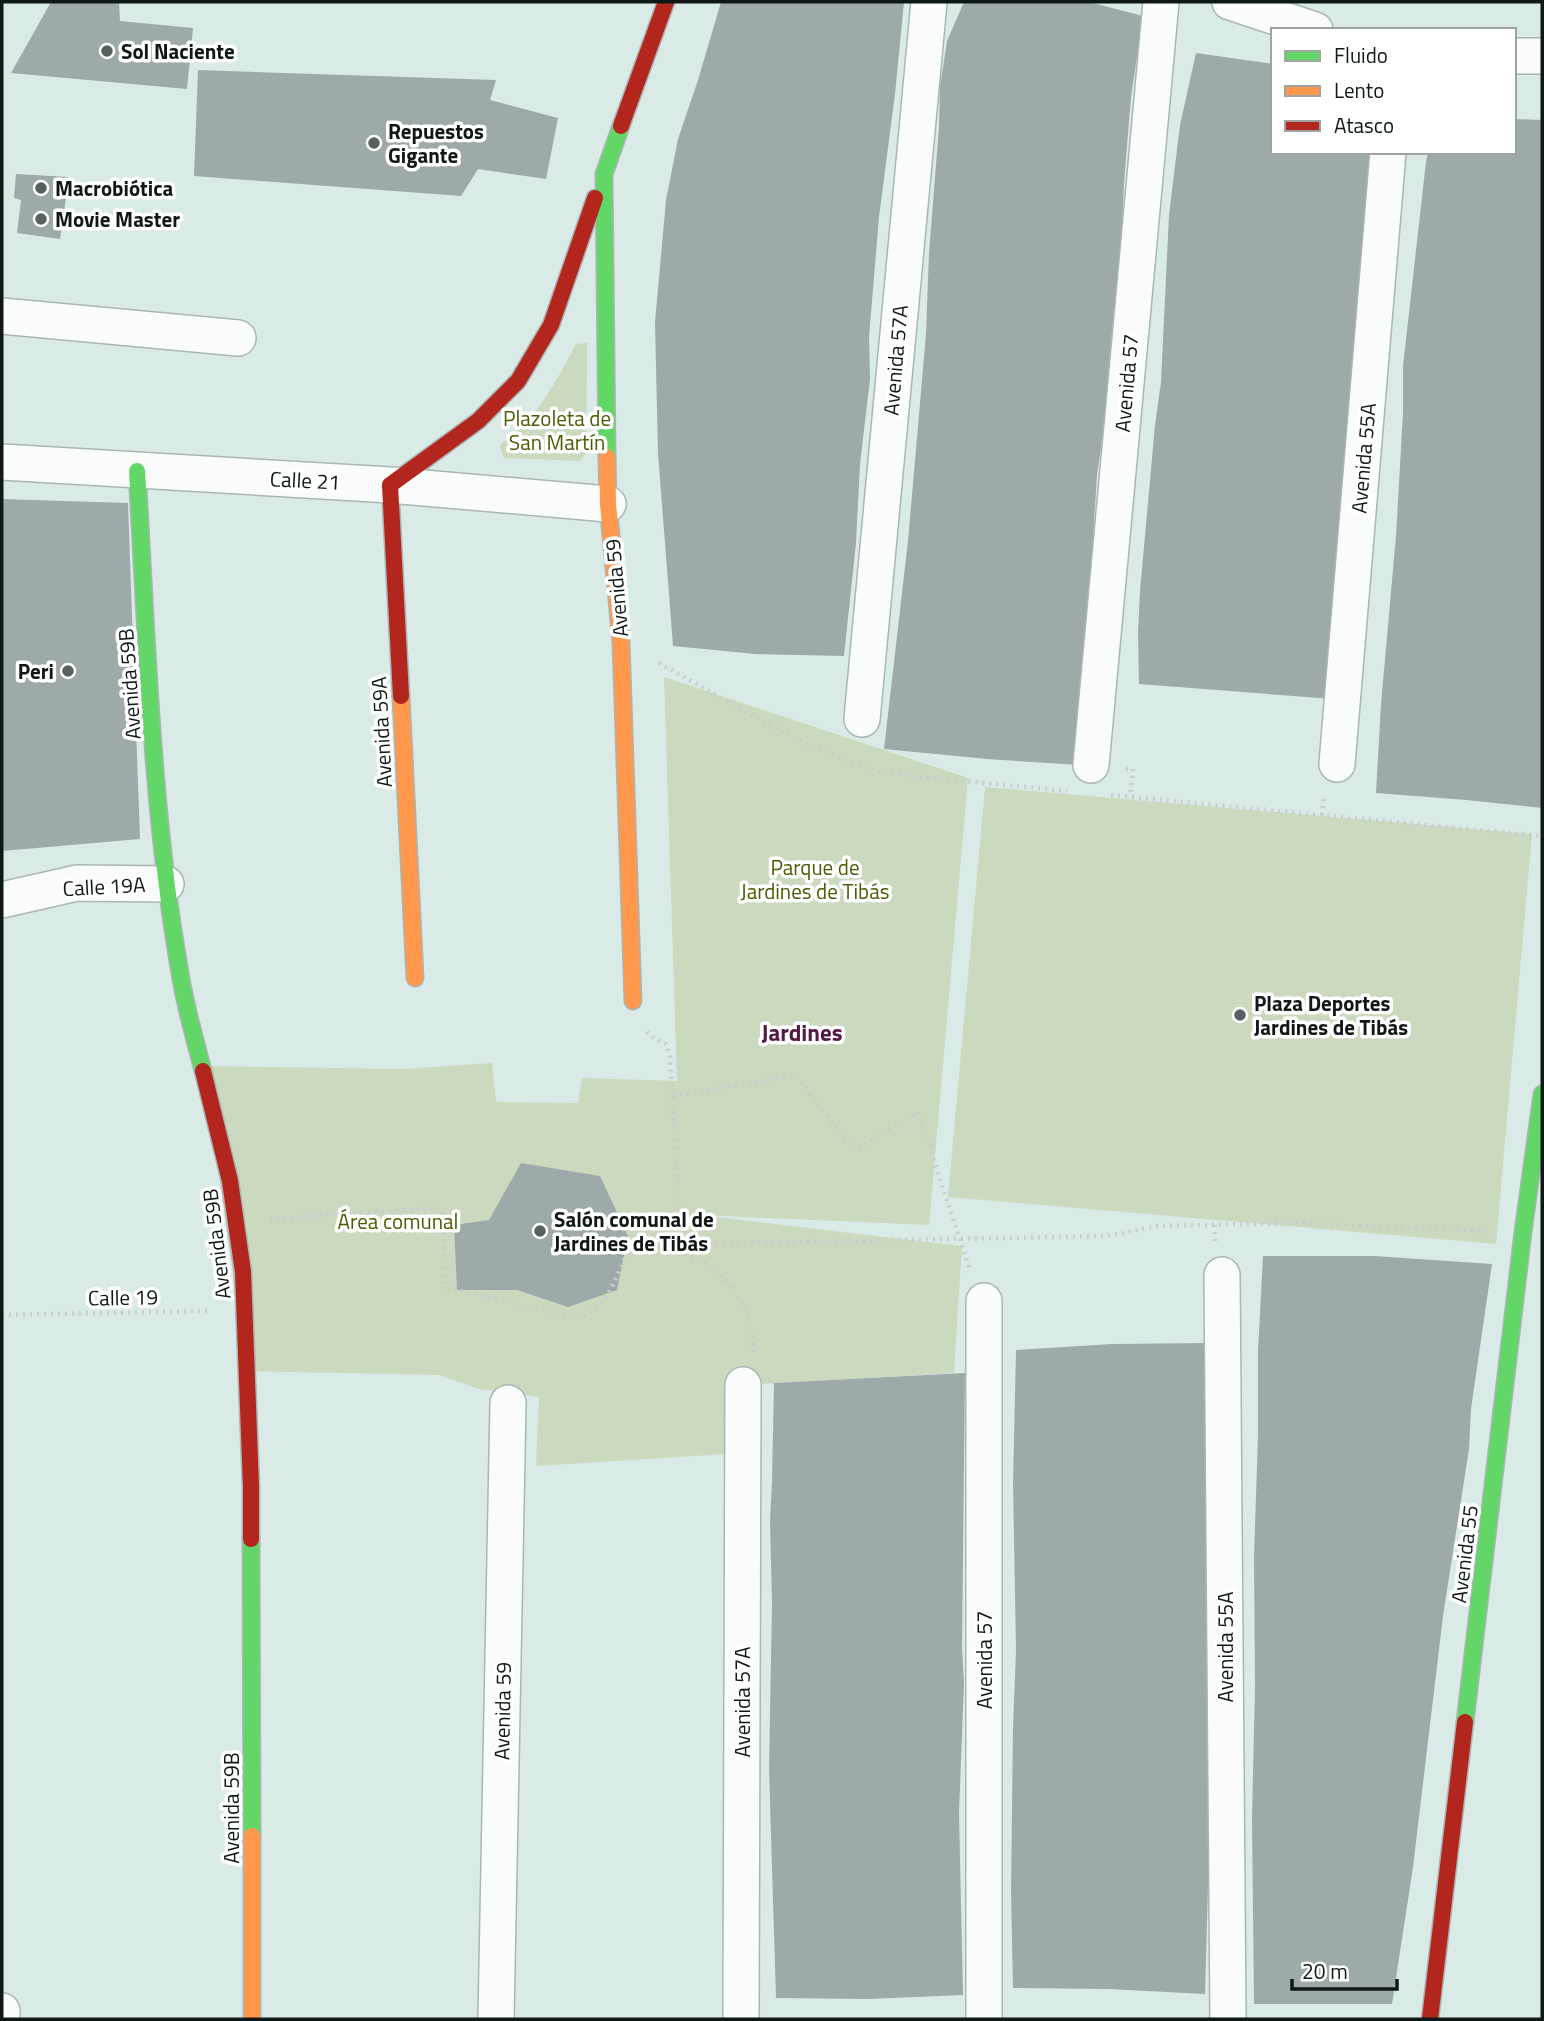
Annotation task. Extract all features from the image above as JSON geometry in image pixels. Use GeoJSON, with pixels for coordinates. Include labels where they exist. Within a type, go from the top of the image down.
{"type":"FeatureCollection","features":[{"type":"Feature","properties":{"kind":"street","name":"Avenida 59"},"geometry":{"type":"LineString","coordinates":[[390,485],[478,421],[518,381],[551,325],[666,2]]}},
{"type":"Feature","properties":{"kind":"street","name":"Avenida 57A"},"geometry":{"type":"LineString","coordinates":[[862,719],[929,2]]}},
{"type":"Feature","properties":{"kind":"street","name":"Avenida 57"},"geometry":{"type":"LineString","coordinates":[[1091,765],[1161,2]]}},
{"type":"Feature","properties":{"kind":"street"},"geometry":{"type":"LineString","coordinates":[[1230,2],[1309,28]]}},
{"type":"Feature","properties":{"kind":"street"},"geometry":{"type":"LineString","coordinates":[[1516,56],[1542,56]]}},
{"type":"Feature","properties":{"kind":"street","name":"Avenida 55A"},"geometry":{"type":"LineString","coordinates":[[1337,764],[1388,154]]}},
{"type":"Feature","properties":{"kind":"street","name":"Avenida 59"},"geometry":{"type":"LineString","coordinates":[[604,174],[608,504],[621,642],[633,1002]]}},
{"type":"Feature","properties":{"kind":"street"},"geometry":{"type":"LineString","coordinates":[[2,316],[238,338]]}},
{"type":"Feature","properties":{"kind":"street","name":"Calle 21"},"geometry":{"type":"LineString","coordinates":[[2,462],[390,485],[608,504]]}},
{"type":"Feature","properties":{"kind":"street","name":"Avenida 59B"},"geometry":{"type":"LineString","coordinates":[[137,471],[155,767],[166,884],[180,976],[230,1181],[243,1272],[251,1487],[252,2019]]}},
{"type":"Feature","properties":{"kind":"street","name":"Avenida 59A"},"geometry":{"type":"LineString","coordinates":[[390,485],[415,978]]}},
{"type":"Feature","properties":{"kind":"street","name":"Calle 19A"},"geometry":{"type":"LineString","coordinates":[[2,900],[77,883],[166,884]]}},
{"type":"Feature","properties":{"kind":"street","name":"Avenida 55"},"geometry":{"type":"LineString","coordinates":[[1430,2019],[1523,1232],[1542,1094]]}},
{"type":"Feature","properties":{"kind":"street","name":"Avenida 55A"},"geometry":{"type":"LineString","coordinates":[[1222,1275],[1228,2019]]}},
{"type":"Feature","properties":{"kind":"street","name":"Avenida 57"},"geometry":{"type":"LineString","coordinates":[[984,1301],[984,2019]]}},
{"type":"Feature","properties":{"kind":"street","name":"Avenida 57A"},"geometry":{"type":"LineString","coordinates":[[741,2019],[743,1385]]}},
{"type":"Feature","properties":{"kind":"street","name":"Avenida 59"},"geometry":{"type":"LineString","coordinates":[[496,2019],[508,1403]]}},
{"type":"Feature","properties":{"kind":"street"},"geometry":{"type":"LineString","coordinates":[[2,2011],[2,2019]]}},
{"type":"Feature","properties":{"kind":"path"},"geometry":{"type":"LineString","coordinates":[[1130,797],[1133,769]]}},
{"type":"Feature","properties":{"kind":"path"},"geometry":{"type":"LineString","coordinates":[[633,1002],[650,1035],[666,1044],[669,1049],[682,1254]]}},
{"type":"Feature","properties":{"kind":"path"},"geometry":{"type":"LineString","coordinates":[[673,1096],[795,1075],[854,1150],[918,1112],[959,1239],[973,1277],[984,1293],[984,1301]]}},
{"type":"Feature","properties":{"kind":"path"},"geometry":{"type":"LineString","coordinates":[[263,1219],[439,1208],[444,1217],[443,1278],[448,1288],[575,1317],[597,1310],[632,1247],[649,1247],[682,1254],[714,1269],[740,1300],[754,1339],[753,1355],[743,1385]]}},
{"type":"Feature","properties":{"kind":"path"},"geometry":{"type":"LineString","coordinates":[[681,1244],[1102,1236],[1157,1226],[1287,1223],[1523,1232]]}},
{"type":"Feature","properties":{"kind":"path","name":"Calle 19"},"geometry":{"type":"LineString","coordinates":[[2,1315],[244,1310]]}},
{"type":"Feature","properties":{"kind":"green space","name":"Plazoleta de San Martín"},"geometry":{"type":"Polygon","coordinates":[[[587,343],[586,454],[580,461],[504,458],[500,446],[522,427],[540,405],[576,344],[587,343]]]}},
{"type":"Feature","properties":{"kind":"green space"},"geometry":{"type":"Polygon","coordinates":[[[664,677],[968,778],[929,1225],[697,1215],[962,1246],[954,1373],[743,1385],[743,1453],[536,1466],[539,1397],[479,1389],[439,1375],[247,1371],[203,1066],[403,1069],[492,1063],[496,1102],[578,1103],[582,1078],[677,1081],[664,677]]]}},
{"type":"Feature","properties":{"kind":"green space","name":"Plaza Deportes Jardines de Tibás"},"geometry":{"type":"Polygon","coordinates":[[[985,787],[1532,834],[1496,1244],[948,1197],[985,787]]]}},
{"type":"Feature","properties":{"kind":"building","name":"Sol Naciente"},"geometry":{"type":"Polygon","coordinates":[[[51,2],[119,2],[120,21],[193,28],[187,89],[11,73],[51,2]]]}},
{"type":"Feature","properties":{"kind":"building"},"geometry":{"type":"Polygon","coordinates":[[[721,2],[904,2],[879,217],[869,337],[870,379],[844,656],[755,654],[673,646],[658,453],[655,322],[666,200],[678,139],[721,2]]]}},
{"type":"Feature","properties":{"kind":"building"},"geometry":{"type":"Polygon","coordinates":[[[964,2],[1089,2],[1143,16],[1131,97],[1120,268],[1097,475],[1079,765],[884,749],[908,541],[926,334],[940,87],[947,41],[964,2]]]}},
{"type":"Feature","properties":{"kind":"building"},"geometry":{"type":"Polygon","coordinates":[[[1196,53],[1271,64],[1271,154],[1373,154],[1333,699],[1139,684],[1140,591],[1161,382],[1169,215],[1180,125],[1196,53]]]}},
{"type":"Feature","properties":{"kind":"building","name":"Repuestos Gigante"},"geometry":{"type":"Polygon","coordinates":[[[198,70],[496,80],[490,100],[558,118],[546,179],[478,169],[461,196],[194,176],[198,70]]]}},
{"type":"Feature","properties":{"kind":"building"},"geometry":{"type":"Polygon","coordinates":[[[1516,119],[1542,120],[1542,808],[1376,793],[1396,536],[1403,366],[1428,154],[1516,154],[1516,119]]]}},
{"type":"Feature","properties":{"kind":"building"},"geometry":{"type":"Polygon","coordinates":[[[16,174],[69,177],[60,239],[17,233],[21,200],[14,198],[16,174]]]}},
{"type":"Feature","properties":{"kind":"building","name":"Peri"},"geometry":{"type":"Polygon","coordinates":[[[2,499],[128,503],[140,839],[2,851],[2,499]]]}},
{"type":"Feature","properties":{"kind":"building","name":"Salón comunal de Jardines de Tibás"},"geometry":{"type":"Polygon","coordinates":[[[521,1163],[600,1176],[628,1236],[617,1290],[568,1307],[517,1290],[457,1290],[454,1225],[489,1220],[521,1163]]]}},
{"type":"Feature","properties":{"kind":"building"},"geometry":{"type":"Polygon","coordinates":[[[1263,1256],[1374,1256],[1492,1264],[1471,1409],[1469,1449],[1443,1616],[1413,1867],[1392,2004],[1254,2004],[1254,1557],[1258,1351],[1263,1256]]]}},
{"type":"Feature","properties":{"kind":"building"},"geometry":{"type":"Polygon","coordinates":[[[1209,1343],[1210,1814],[1205,1994],[1013,1988],[1011,1893],[1016,1650],[1013,1482],[1016,1350],[1112,1344],[1209,1343]]]}},
{"type":"Feature","properties":{"kind":"building"},"geometry":{"type":"Polygon","coordinates":[[[965,1373],[962,1647],[964,1683],[959,1813],[963,1995],[868,1999],[776,1998],[769,1769],[772,1603],[770,1521],[774,1383],[965,1373]]]}},
{"type":"Feature","properties":{"kind":"traffic: fast"},"geometry":{"type":"LineString","coordinates":[[607,457],[604,174],[621,126]]}},
{"type":"Feature","properties":{"kind":"traffic: fast"},"geometry":{"type":"LineString","coordinates":[[137,471],[151,723],[162,848],[182,985],[203,1071]]}},
{"type":"Feature","properties":{"kind":"traffic: fast"},"geometry":{"type":"LineString","coordinates":[[1465,1722],[1542,1094]]}},
{"type":"Feature","properties":{"kind":"traffic: fast"},"geometry":{"type":"LineString","coordinates":[[251,1539],[252,1836]]}},
{"type":"Feature","properties":{"kind":"traffic: slow"},"geometry":{"type":"LineString","coordinates":[[607,457],[608,504],[621,642],[633,1001]]}},
{"type":"Feature","properties":{"kind":"traffic: slow"},"geometry":{"type":"LineString","coordinates":[[401,696],[415,978]]}},
{"type":"Feature","properties":{"kind":"traffic: slow"},"geometry":{"type":"LineString","coordinates":[[252,1836],[252,2019]]}},
{"type":"Feature","properties":{"kind":"traffic: jam"},"geometry":{"type":"LineString","coordinates":[[621,126],[666,2]]}},
{"type":"Feature","properties":{"kind":"traffic: jam"},"geometry":{"type":"LineString","coordinates":[[401,696],[390,485],[478,421],[518,381],[551,325],[595,198]]}},
{"type":"Feature","properties":{"kind":"traffic: jam"},"geometry":{"type":"LineString","coordinates":[[203,1071],[230,1181],[243,1272],[251,1539]]}},
{"type":"Feature","properties":{"kind":"traffic: jam"},"geometry":{"type":"LineString","coordinates":[[1430,2019],[1465,1722]]}},
{"type":"Feature","properties":{"kind":"place","name":"Sol Naciente"},"geometry":{"type":"Point","coordinates":[107,51]}},
{"type":"Feature","properties":{"kind":"place","name":"Repuestos Gigante"},"geometry":{"type":"Point","coordinates":[374,143]}},
{"type":"Feature","properties":{"kind":"place","name":"Macrobiótica"},"geometry":{"type":"Point","coordinates":[41,188]}},
{"type":"Feature","properties":{"kind":"place","name":"Movie Master"},"geometry":{"type":"Point","coordinates":[41,219]}},
{"type":"Feature","properties":{"kind":"place","name":"Peri"},"geometry":{"type":"Point","coordinates":[68,671]}},
{"type":"Feature","properties":{"kind":"place","name":"Plaza Deportes Jardines de Tibás"},"geometry":{"type":"Point","coordinates":[1240,1015]}},
{"type":"Feature","properties":{"kind":"place","name":"Salón comunal de Jardines de Tibás"},"geometry":{"type":"Point","coordinates":[540,1231]}},
{"type":"Feature","properties":{"kind":"district","name":"Jardines"},"geometry":{"type":"Point","coordinates":[802,1032]}},
{"type":"Feature","properties":{"kind":"park label","name":"Parque de Jardines de Tibás"},"geometry":{"type":"Point","coordinates":[815,879]}},
{"type":"Feature","properties":{"kind":"park label","name":"Área comunal"},"geometry":{"type":"Point","coordinates":[398,1221]}}]}
